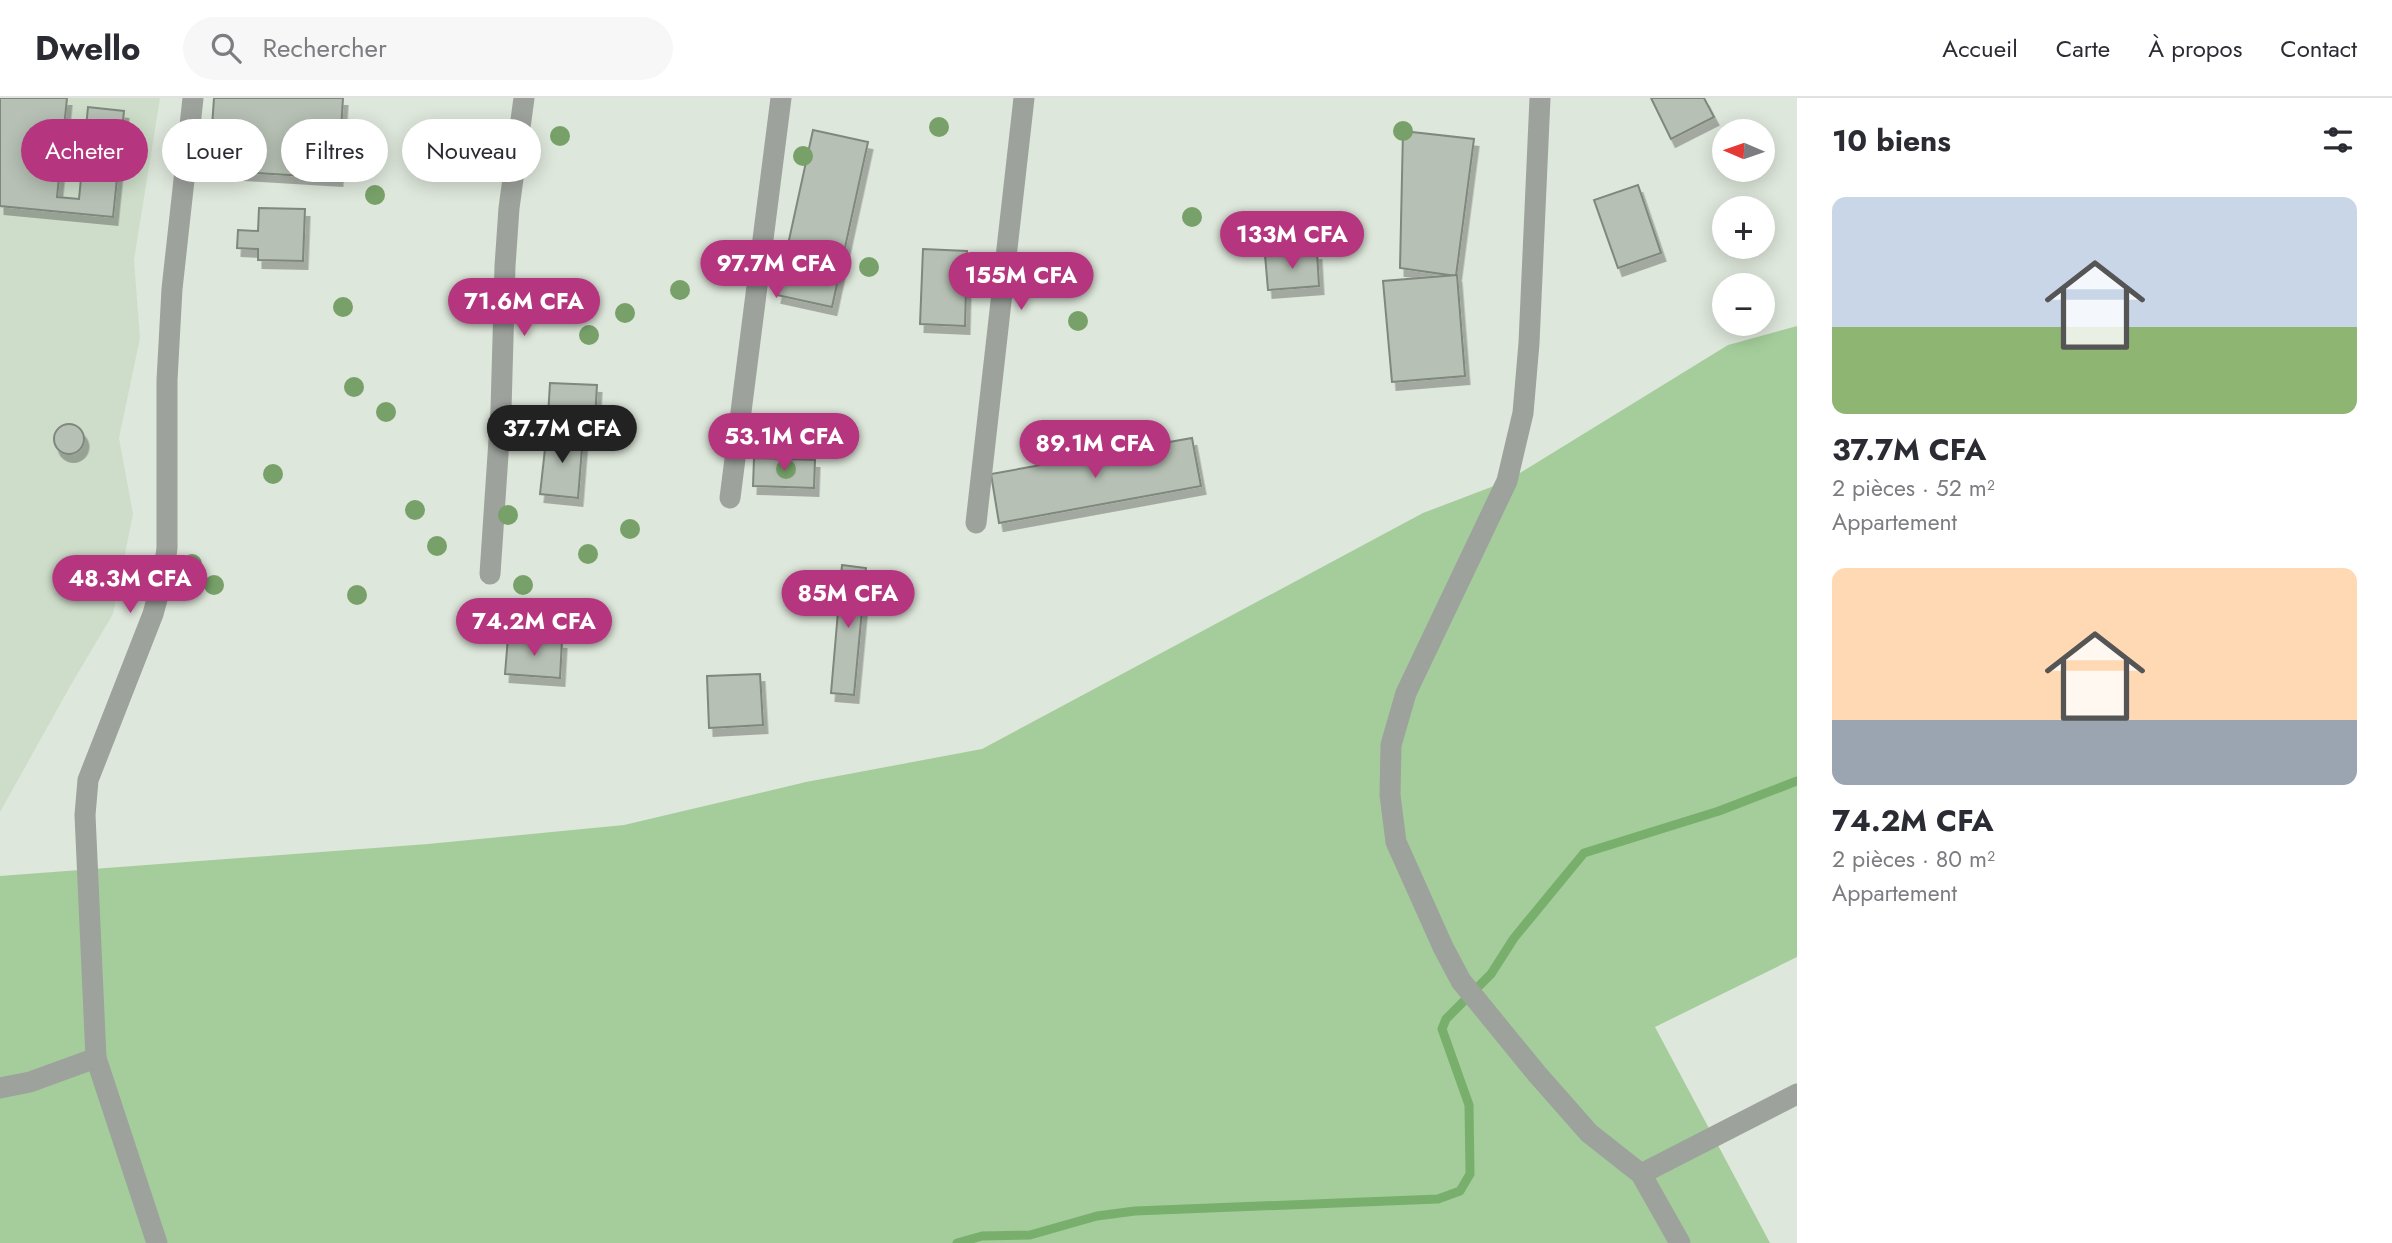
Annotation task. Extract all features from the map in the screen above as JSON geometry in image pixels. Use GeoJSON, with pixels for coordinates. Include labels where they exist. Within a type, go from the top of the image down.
{"type":"FeatureCollection","features":[{"type":"Feature","properties":{"kind":"street"},"geometry":{"type":"LineString","coordinates":[[157,1243],[96,1058],[85,815],[88,780],[153,614],[163,577],[167,548],[167,380],[172,289],[193,98]]}},
{"type":"Feature","properties":{"kind":"street"},"geometry":{"type":"LineString","coordinates":[[490,574],[501,410],[509,208],[524,98]]}},
{"type":"Feature","properties":{"kind":"street"},"geometry":{"type":"LineString","coordinates":[[730,498],[781,98]]}},
{"type":"Feature","properties":{"kind":"street"},"geometry":{"type":"LineString","coordinates":[[976,523],[1024,98]]}},
{"type":"Feature","properties":{"kind":"street"},"geometry":{"type":"LineString","coordinates":[[1540,98],[1529,343],[1522,413],[1507,481],[1406,693],[1391,745],[1390,795],[1395,842],[1461,981],[1589,1133],[1641,1174],[1680,1243]]}},
{"type":"Feature","properties":{"kind":"street"},"geometry":{"type":"LineString","coordinates":[[0,1088],[30,1082],[96,1058]]}},
{"type":"Feature","properties":{"kind":"street"},"geometry":{"type":"LineString","coordinates":[[1641,1174],[1797,1094]]}},
{"type":"Feature","properties":{"kind":"shaded area"},"geometry":{"type":"Polygon","coordinates":[[[0,98],[160,98],[148,173],[148,119],[21,119],[21,182],[147,182],[134,260],[140,338],[119,438],[133,514],[113,614],[0,812],[0,98]]]}},
{"type":"Feature","properties":{"kind":"green space"},"geometry":{"type":"Polygon","coordinates":[[[1797,326],[1797,957],[1655,1027],[1770,1243],[0,1243],[0,876],[428,844],[624,825],[806,782],[982,749],[1423,513],[1507,481],[1728,345],[1761,336],[1775,336],[1775,332],[1797,326]]]}},
{"type":"Feature","properties":{"kind":"building"},"geometry":{"type":"Polygon","coordinates":[[[0,98],[67,98],[65,119],[21,119],[21,182],[59,182],[57,197],[79,199],[81,182],[117,182],[113,217],[0,206],[0,98]]]}},
{"type":"Feature","properties":{"kind":"building"},"geometry":{"type":"Polygon","coordinates":[[[214,98],[343,98],[342,119],[281,119],[281,174],[267,174],[267,119],[213,119],[214,98]]]}},
{"type":"Feature","properties":{"kind":"building"},"geometry":{"type":"Polygon","coordinates":[[[1651,98],[1704,98],[1714,117],[1671,139],[1651,98]]]}},
{"type":"Feature","properties":{"kind":"building"},"geometry":{"type":"Polygon","coordinates":[[[88,107],[124,111],[123,119],[87,119],[88,107]]]}},
{"type":"Feature","properties":{"kind":"building"},"geometry":{"type":"Polygon","coordinates":[[[813,130],[868,142],[832,307],[777,295],[813,130]]]}},
{"type":"Feature","properties":{"kind":"building"},"geometry":{"type":"Polygon","coordinates":[[[1403,131],[1474,139],[1456,276],[1400,268],[1403,131]]]}},
{"type":"Feature","properties":{"kind":"building"},"geometry":{"type":"Polygon","coordinates":[[[1638,185],[1661,253],[1618,268],[1594,200],[1638,185]]]}},
{"type":"Feature","properties":{"kind":"building"},"geometry":{"type":"Polygon","coordinates":[[[259,208],[305,209],[303,261],[258,260],[258,249],[237,248],[238,230],[258,231],[259,208]]]}},
{"type":"Feature","properties":{"kind":"building"},"geometry":{"type":"Polygon","coordinates":[[[923,249],[967,251],[965,326],[920,324],[923,249]]]}},
{"type":"Feature","properties":{"kind":"building"},"geometry":{"type":"Polygon","coordinates":[[[1317,252],[1319,286],[1268,290],[1265,255],[1317,252]]]}},
{"type":"Feature","properties":{"kind":"building"},"geometry":{"type":"Polygon","coordinates":[[[1457,275],[1465,376],[1392,382],[1383,281],[1457,275]]]}},
{"type":"Feature","properties":{"kind":"building"},"geometry":{"type":"Polygon","coordinates":[[[550,383],[597,385],[595,419],[548,416],[550,383]]]}},
{"type":"Feature","properties":{"kind":"building"},"geometry":{"type":"Polygon","coordinates":[[[69,424],[80,428],[84,439],[80,450],[69,454],[58,450],[54,439],[58,428],[69,424]]]}},
{"type":"Feature","properties":{"kind":"building"},"geometry":{"type":"Polygon","coordinates":[[[547,431],[583,436],[578,498],[540,494],[547,431]]]}},
{"type":"Feature","properties":{"kind":"building"},"geometry":{"type":"Polygon","coordinates":[[[1192,438],[1201,486],[999,523],[991,474],[1192,438]]]}},
{"type":"Feature","properties":{"kind":"building"},"geometry":{"type":"Polygon","coordinates":[[[754,458],[815,460],[814,488],[753,486],[754,458]]]}},
{"type":"Feature","properties":{"kind":"building"},"geometry":{"type":"Polygon","coordinates":[[[842,565],[866,568],[854,695],[831,693],[842,565]]]}},
{"type":"Feature","properties":{"kind":"building"},"geometry":{"type":"Polygon","coordinates":[[[508,637],[562,641],[560,678],[505,674],[508,637]]]}},
{"type":"Feature","properties":{"kind":"building"},"geometry":{"type":"Polygon","coordinates":[[[760,674],[763,725],[709,728],[707,676],[760,674]]]}},
{"type":"Feature","properties":{"kind":"waterway"},"geometry":{"type":"LineString","coordinates":[[957,1243],[982,1236],[1030,1235],[1097,1216],[1135,1211],[1438,1199],[1460,1191],[1470,1174],[1469,1105],[1442,1029],[1446,1019],[1491,974],[1514,938],[1584,853],[1719,811],[1797,781]]}}]}
